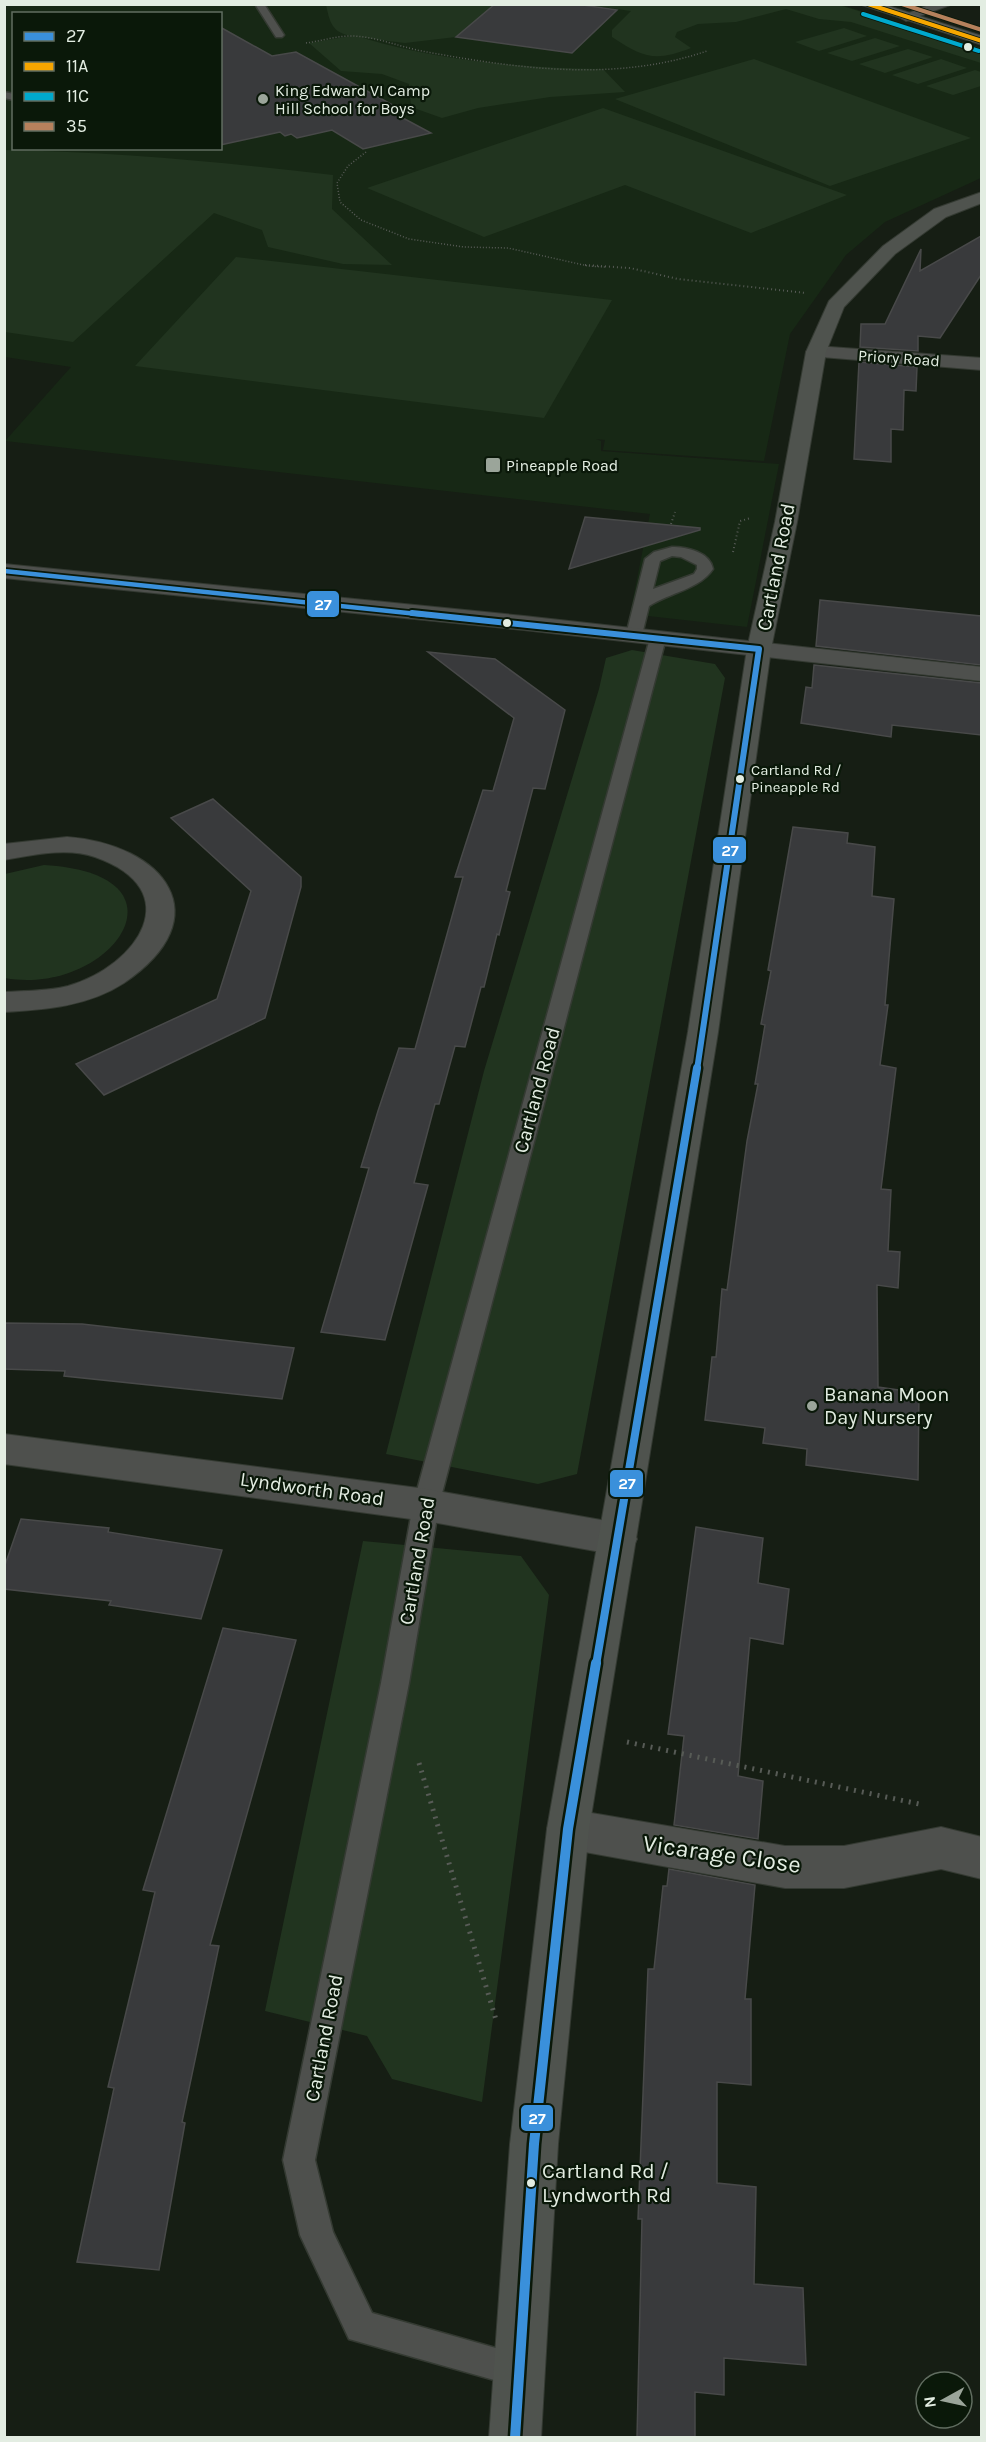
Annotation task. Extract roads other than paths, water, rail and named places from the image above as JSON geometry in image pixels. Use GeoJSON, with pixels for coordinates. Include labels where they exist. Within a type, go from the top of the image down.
{"type":"FeatureCollection","features":[{"type":"Feature","properties":{"kind":"main road"},"geometry":{"type":"LineString","coordinates":[[866,4],[981,41]]}},
{"type":"Feature","properties":{"kind":"street"},"geometry":{"type":"LineString","coordinates":[[906,17],[946,4]]}},
{"type":"Feature","properties":{"kind":"street","name":"Cartland Road"},"geometry":{"type":"LineString","coordinates":[[515,2438],[534,2144],[568,1829],[582,1733],[618,1539],[703,1032],[759,649],[786,522],[816,352],[836,305],[889,250],[940,213],[981,197]]}},
{"type":"Feature","properties":{"kind":"street","name":"Priory Road"},"geometry":{"type":"LineString","coordinates":[[816,352],[981,364]]}},
{"type":"Feature","properties":{"kind":"street"},"geometry":{"type":"LineString","coordinates":[[4,571],[981,674]]}},
{"type":"Feature","properties":{"kind":"street"},"geometry":{"type":"LineString","coordinates":[[4,852],[32,846],[69,845],[104,851],[132,863],[152,881],[162,903],[160,927],[145,952],[120,974],[76,993],[46,1000],[4,1002]]}},
{"type":"Feature","properties":{"kind":"street","name":"Lyndworth Road"},"geometry":{"type":"LineString","coordinates":[[4,1449],[426,1505],[618,1539]]}},
{"type":"Feature","properties":{"kind":"street","name":"Vicarage Close"},"geometry":{"type":"LineString","coordinates":[[568,1829],[785,1867],[844,1867],[941,1848],[981,1858]]}},
{"type":"Feature","properties":{"kind":"lane"},"geometry":{"type":"LineString","coordinates":[[259,4],[279,35]]}},
{"type":"Feature","properties":{"kind":"lane","name":"Cartland Road"},"geometry":{"type":"LineString","coordinates":[[519,2370],[361,2327],[317,2235],[299,2160],[393,1694],[426,1505],[646,637],[643,603]]}},
{"type":"Feature","properties":{"kind":"place","name":"King Edward VI Camp Hill School for Boys"},"geometry":{"type":"Point","coordinates":[263,99]}},
{"type":"Feature","properties":{"kind":"place","name":"Pineapple Road"},"geometry":{"type":"Point","coordinates":[493,465]}},
{"type":"Feature","properties":{"kind":"place","name":"Cartland Rd / Pineapple Rd"},"geometry":{"type":"Point","coordinates":[740,779]}},
{"type":"Feature","properties":{"kind":"place","name":"Banana Moon Day Nursery"},"geometry":{"type":"Point","coordinates":[812,1406]}},
{"type":"Feature","properties":{"kind":"place","name":"Cartland Rd / Lyndworth Rd"},"geometry":{"type":"Point","coordinates":[531,2183]}}]}
